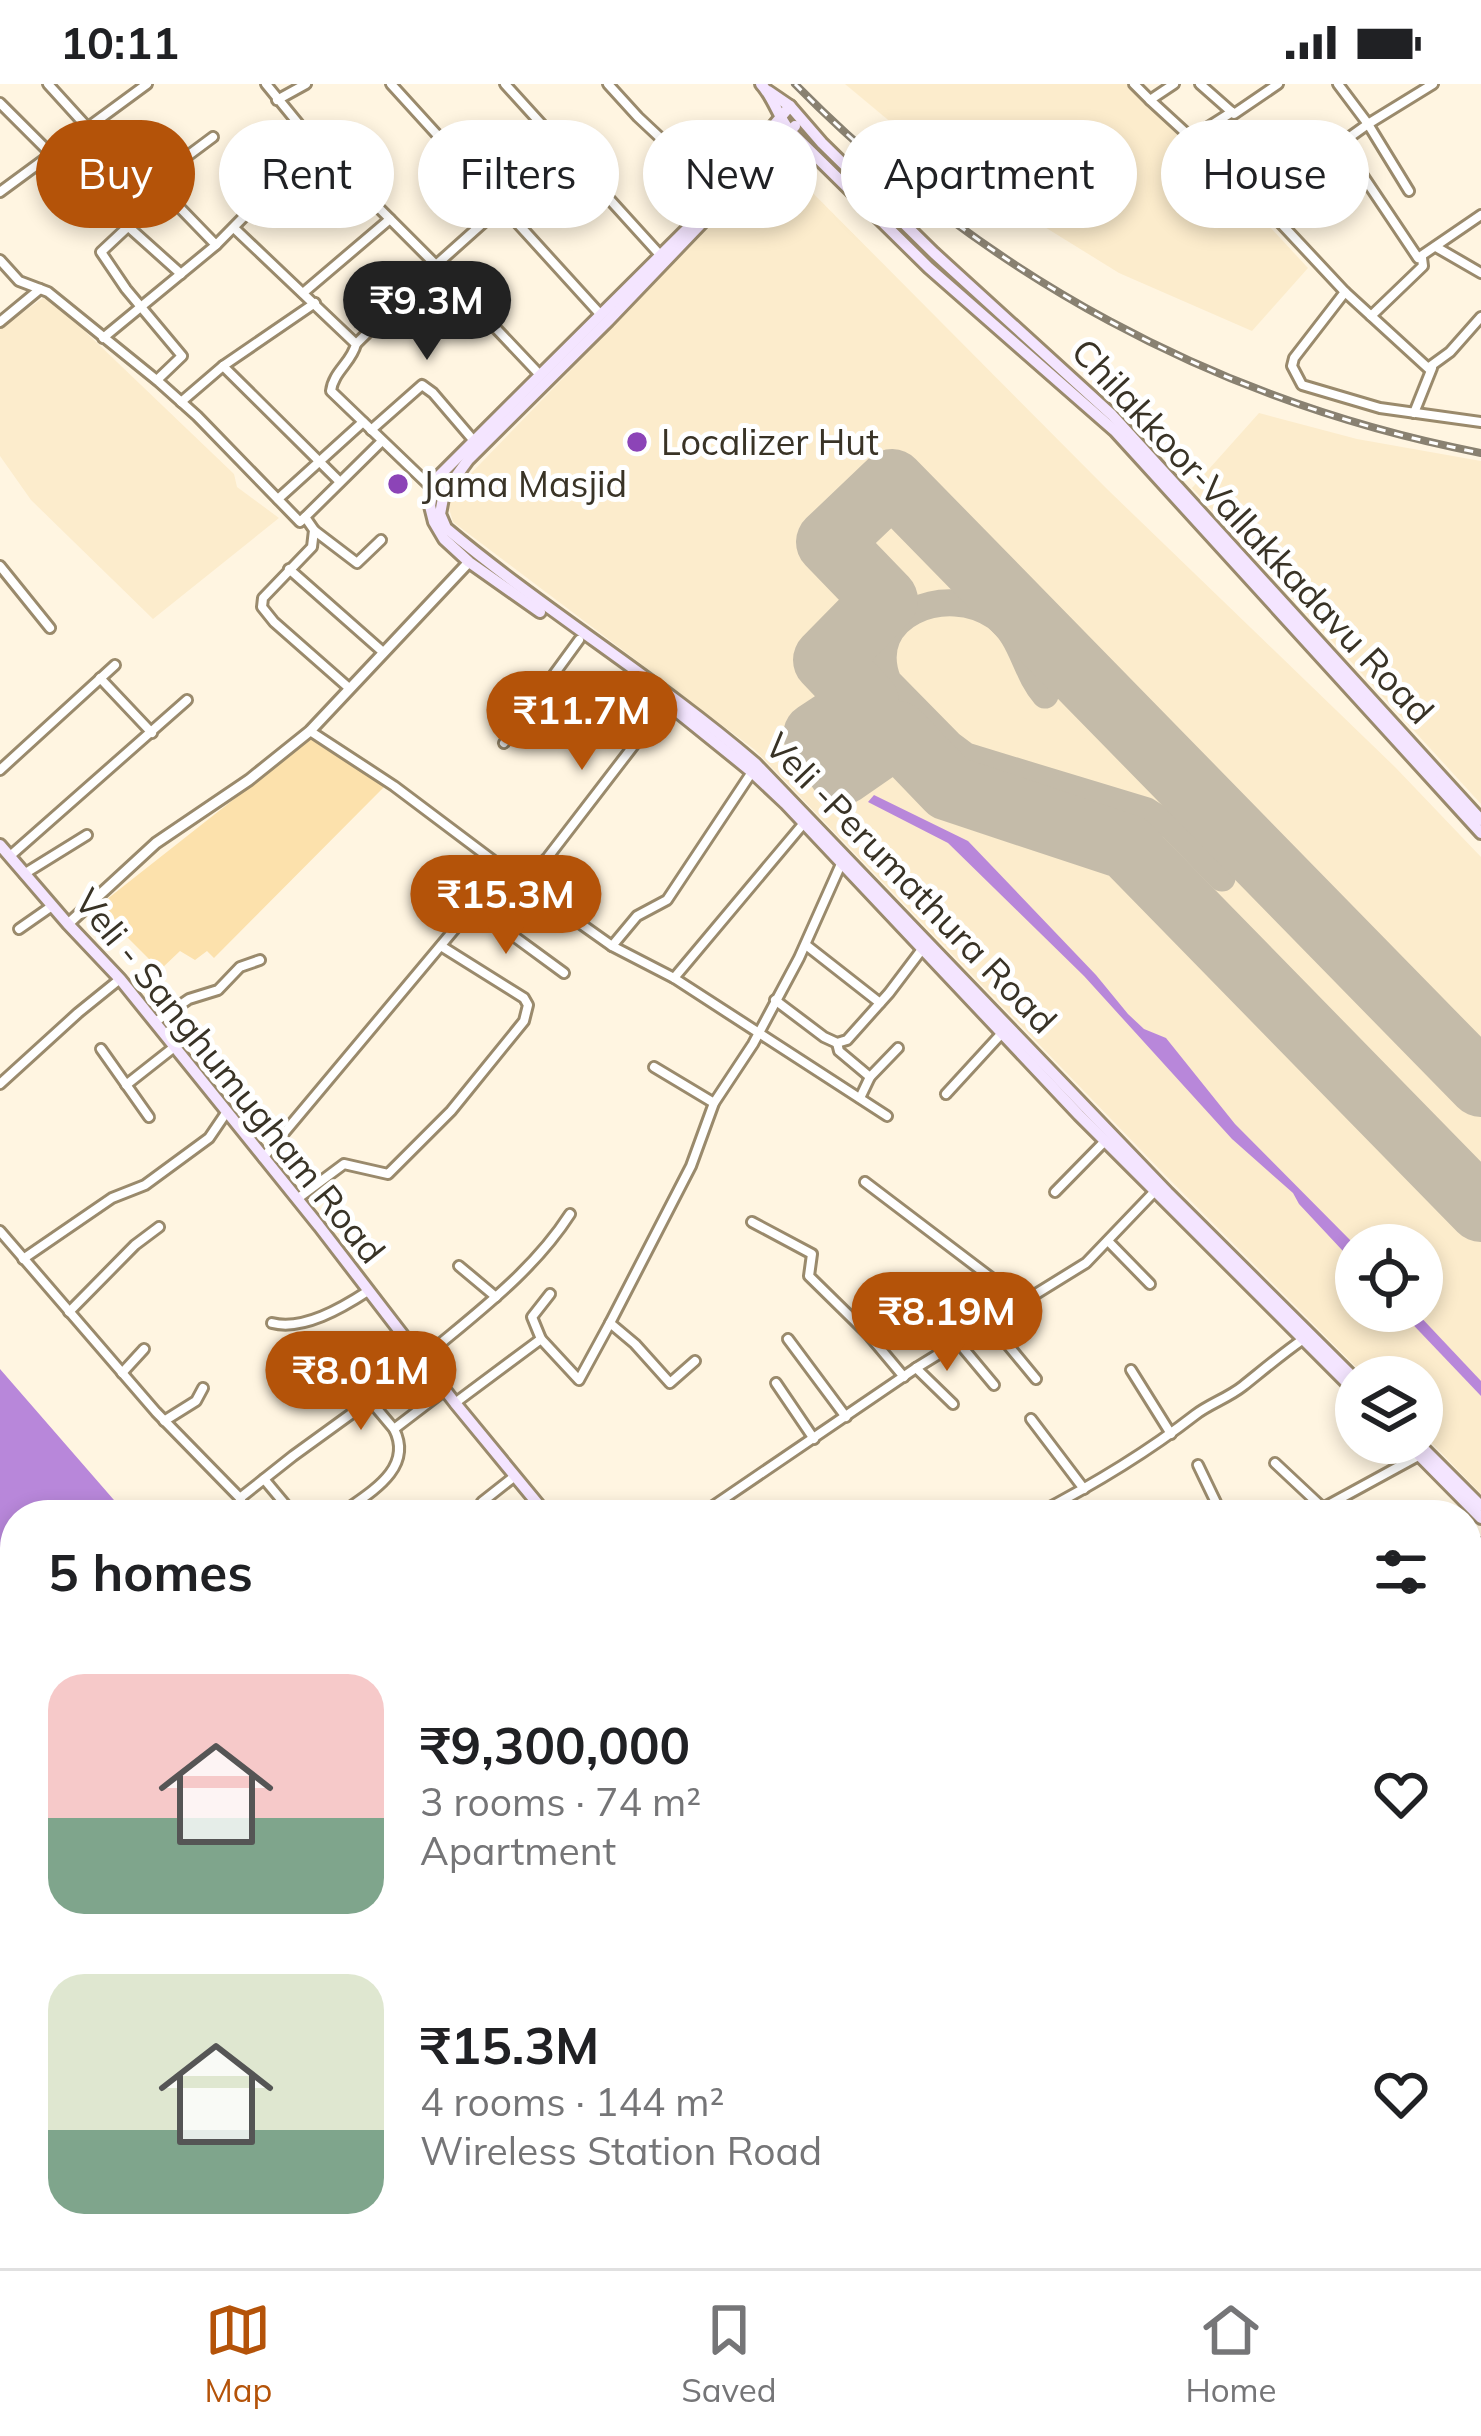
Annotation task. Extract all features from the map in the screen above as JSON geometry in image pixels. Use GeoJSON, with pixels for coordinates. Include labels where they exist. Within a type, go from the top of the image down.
{"type":"FeatureCollection","features":[{"type":"Feature","properties":{"kind":"main road"},"geometry":{"type":"LineString","coordinates":[[764,87],[779,118],[790,106]]}},
{"type":"Feature","properties":{"kind":"main road","name":"Chilakkoor-Vallakkadavu Road"},"geometry":{"type":"LineString","coordinates":[[764,87],[790,106],[934,253],[1112,415],[1481,820]]}},
{"type":"Feature","properties":{"kind":"main road"},"geometry":{"type":"LineString","coordinates":[[817,148],[822,143]]}},
{"type":"Feature","properties":{"kind":"main road"},"geometry":{"type":"LineString","coordinates":[[817,159],[929,268],[1115,431],[1481,833]]}},
{"type":"Feature","properties":{"kind":"main road"},"geometry":{"type":"LineString","coordinates":[[686,228],[440,476],[430,506],[434,522],[444,539],[470,562],[667,702],[752,772],[1105,1141],[1335,1372]]}},
{"type":"Feature","properties":{"kind":"main road","name":"Veli -Perumathura Road"},"geometry":{"type":"LineString","coordinates":[[697,228],[469,460],[444,493],[440,514],[446,528],[755,763],[1168,1193],[1335,1359]]}},
{"type":"Feature","properties":{"kind":"main road","name":"Veli - Sanghumugham Road"},"geometry":{"type":"LineString","coordinates":[[4,851],[120,980],[534,1500]]}},
{"type":"Feature","properties":{"kind":"main road"},"geometry":{"type":"LineString","coordinates":[[1432,1464],[1465,1500]]}},
{"type":"Feature","properties":{"kind":"main road"},"geometry":{"type":"LineString","coordinates":[[1435,1464],[1474,1500]]}},
{"type":"Feature","properties":{"kind":"street"},"geometry":{"type":"LineString","coordinates":[[48,84],[81,120]]}},
{"type":"Feature","properties":{"kind":"street"},"geometry":{"type":"LineString","coordinates":[[99,120],[147,84]]}},
{"type":"Feature","properties":{"kind":"street"},"geometry":{"type":"LineString","coordinates":[[266,84],[294,120]]}},
{"type":"Feature","properties":{"kind":"street"},"geometry":{"type":"LineString","coordinates":[[277,100],[306,84]]}},
{"type":"Feature","properties":{"kind":"street"},"geometry":{"type":"LineString","coordinates":[[391,84],[424,120]]}},
{"type":"Feature","properties":{"kind":"street"},"geometry":{"type":"LineString","coordinates":[[505,84],[661,256]]}},
{"type":"Feature","properties":{"kind":"street"},"geometry":{"type":"LineString","coordinates":[[1134,84],[1172,120]]}},
{"type":"Feature","properties":{"kind":"street"},"geometry":{"type":"LineString","coordinates":[[1150,100],[1174,84]]}},
{"type":"Feature","properties":{"kind":"street"},"geometry":{"type":"LineString","coordinates":[[1200,84],[1237,114],[1278,84]]}},
{"type":"Feature","properties":{"kind":"street"},"geometry":{"type":"LineString","coordinates":[[1338,84],[1366,120]]}},
{"type":"Feature","properties":{"kind":"street"},"geometry":{"type":"LineString","coordinates":[[1409,190],[1369,124],[1432,84]]}},
{"type":"Feature","properties":{"kind":"street"},"geometry":{"type":"LineString","coordinates":[[614,86],[643,122]]}},
{"type":"Feature","properties":{"kind":"street"},"geometry":{"type":"LineString","coordinates":[[0,103],[36,139]]}},
{"type":"Feature","properties":{"kind":"street"},"geometry":{"type":"LineString","coordinates":[[1219,120],[1232,112]]}},
{"type":"Feature","properties":{"kind":"street"},"geometry":{"type":"LineString","coordinates":[[195,150],[213,137]]}},
{"type":"Feature","properties":{"kind":"street"},"geometry":{"type":"LineString","coordinates":[[0,192],[36,164]]}},
{"type":"Feature","properties":{"kind":"street"},"geometry":{"type":"LineString","coordinates":[[1369,185],[1415,256],[1422,258]]}},
{"type":"Feature","properties":{"kind":"street"},"geometry":{"type":"LineString","coordinates":[[1422,258],[1481,215]]}},
{"type":"Feature","properties":{"kind":"street"},"geometry":{"type":"LineString","coordinates":[[195,223],[216,244]]}},
{"type":"Feature","properties":{"kind":"street"},"geometry":{"type":"LineString","coordinates":[[394,223],[540,375]]}},
{"type":"Feature","properties":{"kind":"street"},"geometry":{"type":"LineString","coordinates":[[124,228],[101,252],[182,356],[157,380]]}},
{"type":"Feature","properties":{"kind":"street"},"geometry":{"type":"LineString","coordinates":[[130,228],[181,274]]}},
{"type":"Feature","properties":{"kind":"street"},"geometry":{"type":"LineString","coordinates":[[104,338],[232,228]]}},
{"type":"Feature","properties":{"kind":"street"},"geometry":{"type":"LineString","coordinates":[[234,228],[356,344]]}},
{"type":"Feature","properties":{"kind":"street"},"geometry":{"type":"LineString","coordinates":[[303,293],[379,228]]}},
{"type":"Feature","properties":{"kind":"street"},"geometry":{"type":"LineString","coordinates":[[433,489],[331,391],[332,383],[356,344],[477,228]]}},
{"type":"Feature","properties":{"kind":"street"},"geometry":{"type":"LineString","coordinates":[[522,228],[601,315]]}},
{"type":"Feature","properties":{"kind":"street"},"geometry":{"type":"LineString","coordinates":[[1285,228],[1345,292],[1427,368],[1432,367]]}},
{"type":"Feature","properties":{"kind":"street"},"geometry":{"type":"LineString","coordinates":[[1436,247],[1481,272]]}},
{"type":"Feature","properties":{"kind":"street"},"geometry":{"type":"LineString","coordinates":[[1371,316],[1423,266],[1422,258]]}},
{"type":"Feature","properties":{"kind":"street"},"geometry":{"type":"LineString","coordinates":[[1,262],[157,380],[300,522]]}},
{"type":"Feature","properties":{"kind":"street"},"geometry":{"type":"LineString","coordinates":[[0,322],[40,290]]}},
{"type":"Feature","properties":{"kind":"street"},"geometry":{"type":"LineString","coordinates":[[1345,292],[1294,358],[1292,366],[1302,385],[1380,408],[1481,422]]}},
{"type":"Feature","properties":{"kind":"street"},"geometry":{"type":"LineString","coordinates":[[182,402],[223,366],[314,303]]}},
{"type":"Feature","properties":{"kind":"street"},"geometry":{"type":"LineString","coordinates":[[1414,413],[1432,367],[1481,317]]}},
{"type":"Feature","properties":{"kind":"street"},"geometry":{"type":"LineString","coordinates":[[223,366],[339,481]]}},
{"type":"Feature","properties":{"kind":"street"},"geometry":{"type":"LineString","coordinates":[[278,499],[422,385],[474,441]]}},
{"type":"Feature","properties":{"kind":"street"},"geometry":{"type":"LineString","coordinates":[[300,522],[382,442]]}},
{"type":"Feature","properties":{"kind":"street"},"geometry":{"type":"LineString","coordinates":[[300,522],[305,517],[314,530],[357,562],[381,540]]}},
{"type":"Feature","properties":{"kind":"street"},"geometry":{"type":"LineString","coordinates":[[314,530],[312,547],[263,598],[262,607],[349,688]]}},
{"type":"Feature","properties":{"kind":"street"},"geometry":{"type":"LineString","coordinates":[[68,924],[156,843],[310,731],[470,562]]}},
{"type":"Feature","properties":{"kind":"street"},"geometry":{"type":"LineString","coordinates":[[0,566],[50,628]]}},
{"type":"Feature","properties":{"kind":"street"},"geometry":{"type":"LineString","coordinates":[[289,569],[383,652]]}},
{"type":"Feature","properties":{"kind":"street"},"geometry":{"type":"LineString","coordinates":[[504,743],[579,640]]}},
{"type":"Feature","properties":{"kind":"street"},"geometry":{"type":"LineString","coordinates":[[0,770],[115,665]]}},
{"type":"Feature","properties":{"kind":"street"},"geometry":{"type":"LineString","coordinates":[[100,678],[152,734]]}},
{"type":"Feature","properties":{"kind":"street"},"geometry":{"type":"LineString","coordinates":[[4,851],[152,734],[187,700]]}},
{"type":"Feature","properties":{"kind":"street"},"geometry":{"type":"LineString","coordinates":[[523,884],[667,702]]}},
{"type":"Feature","properties":{"kind":"street"},"geometry":{"type":"LineString","coordinates":[[310,731],[394,786],[612,946],[674,978],[886,1116]]}},
{"type":"Feature","properties":{"kind":"street"},"geometry":{"type":"LineString","coordinates":[[612,946],[637,916],[670,897],[752,772]]}},
{"type":"Feature","properties":{"kind":"street"},"geometry":{"type":"LineString","coordinates":[[674,978],[804,823]]}},
{"type":"Feature","properties":{"kind":"street"},"geometry":{"type":"LineString","coordinates":[[24,874],[87,835]]}},
{"type":"Feature","properties":{"kind":"street"},"geometry":{"type":"LineString","coordinates":[[550,1294],[532,1317],[541,1339],[579,1380],[691,1166],[714,1102],[806,945],[841,864]]}},
{"type":"Feature","properties":{"kind":"street"},"geometry":{"type":"LineString","coordinates":[[263,1158],[504,870]]}},
{"type":"Feature","properties":{"kind":"street"},"geometry":{"type":"LineString","coordinates":[[20,929],[52,906]]}},
{"type":"Feature","properties":{"kind":"street"},"geometry":{"type":"LineString","coordinates":[[474,907],[564,973]]}},
{"type":"Feature","properties":{"kind":"street"},"geometry":{"type":"LineString","coordinates":[[806,945],[880,1003]]}},
{"type":"Feature","properties":{"kind":"street"},"geometry":{"type":"LineString","coordinates":[[296,1199],[344,1164],[388,1174],[451,1111],[524,1021],[524,998],[441,946]]}},
{"type":"Feature","properties":{"kind":"street"},"geometry":{"type":"LineString","coordinates":[[776,1000],[824,1037],[837,1043],[847,1040],[923,948]]}},
{"type":"Feature","properties":{"kind":"street"},"geometry":{"type":"LineString","coordinates":[[154,1023],[189,999],[218,989],[240,967],[260,959]]}},
{"type":"Feature","properties":{"kind":"street"},"geometry":{"type":"LineString","coordinates":[[0,1084],[120,980]]}},
{"type":"Feature","properties":{"kind":"street"},"geometry":{"type":"LineString","coordinates":[[946,1094],[1002,1033]]}},
{"type":"Feature","properties":{"kind":"street"},"geometry":{"type":"LineString","coordinates":[[837,1043],[839,1052],[870,1077]]}},
{"type":"Feature","properties":{"kind":"street"},"geometry":{"type":"LineString","coordinates":[[126,1084],[173,1048]]}},
{"type":"Feature","properties":{"kind":"street"},"geometry":{"type":"LineString","coordinates":[[860,1098],[870,1077],[898,1048]]}},
{"type":"Feature","properties":{"kind":"street"},"geometry":{"type":"LineString","coordinates":[[101,1049],[149,1118]]}},
{"type":"Feature","properties":{"kind":"street"},"geometry":{"type":"LineString","coordinates":[[654,1066],[714,1102]]}},
{"type":"Feature","properties":{"kind":"street"},"geometry":{"type":"LineString","coordinates":[[23,1259],[112,1198],[145,1185],[209,1138],[226,1113]]}},
{"type":"Feature","properties":{"kind":"street"},"geometry":{"type":"LineString","coordinates":[[1055,1192],[1105,1141]]}},
{"type":"Feature","properties":{"kind":"street"},"geometry":{"type":"LineString","coordinates":[[866,1182],[1023,1301]]}},
{"type":"Feature","properties":{"kind":"street"},"geometry":{"type":"LineString","coordinates":[[722,1500],[916,1368],[1086,1263],[1155,1191]]}},
{"type":"Feature","properties":{"kind":"street"},"geometry":{"type":"LineString","coordinates":[[421,1360],[496,1298],[553,1240],[570,1214]]}},
{"type":"Feature","properties":{"kind":"street"},"geometry":{"type":"LineString","coordinates":[[752,1222],[812,1254],[809,1276],[904,1377]]}},
{"type":"Feature","properties":{"kind":"street"},"geometry":{"type":"LineString","coordinates":[[69,1312],[159,1227]]}},
{"type":"Feature","properties":{"kind":"street"},"geometry":{"type":"LineString","coordinates":[[0,1231],[164,1421],[240,1498],[373,1404],[394,1429],[401,1448],[394,1468],[359,1500]]}},
{"type":"Feature","properties":{"kind":"street"},"geometry":{"type":"LineString","coordinates":[[1108,1241],[1150,1285]]}},
{"type":"Feature","properties":{"kind":"street"},"geometry":{"type":"LineString","coordinates":[[459,1267],[496,1298]]}},
{"type":"Feature","properties":{"kind":"street"},"geometry":{"type":"LineString","coordinates":[[272,1323],[285,1327],[341,1309],[368,1291]]}},
{"type":"Feature","properties":{"kind":"street"},"geometry":{"type":"LineString","coordinates":[[989,1322],[1036,1379]]}},
{"type":"Feature","properties":{"kind":"street"},"geometry":{"type":"LineString","coordinates":[[610,1323],[670,1383],[695,1361]]}},
{"type":"Feature","properties":{"kind":"street"},"geometry":{"type":"LineString","coordinates":[[455,1403],[541,1339]]}},
{"type":"Feature","properties":{"kind":"street"},"geometry":{"type":"LineString","coordinates":[[788,1339],[846,1418]]}},
{"type":"Feature","properties":{"kind":"street"},"geometry":{"type":"LineString","coordinates":[[1065,1500],[1242,1386],[1302,1340]]}},
{"type":"Feature","properties":{"kind":"street"},"geometry":{"type":"LineString","coordinates":[[958,1342],[994,1385]]}},
{"type":"Feature","properties":{"kind":"street"},"geometry":{"type":"LineString","coordinates":[[122,1373],[144,1349]]}},
{"type":"Feature","properties":{"kind":"street"},"geometry":{"type":"LineString","coordinates":[[916,1368],[953,1404]]}},
{"type":"Feature","properties":{"kind":"street"},"geometry":{"type":"LineString","coordinates":[[1131,1370],[1171,1433]]}},
{"type":"Feature","properties":{"kind":"street"},"geometry":{"type":"LineString","coordinates":[[776,1383],[814,1439]]}},
{"type":"Feature","properties":{"kind":"street"},"geometry":{"type":"LineString","coordinates":[[164,1421],[196,1401],[203,1388]]}},
{"type":"Feature","properties":{"kind":"street"},"geometry":{"type":"LineString","coordinates":[[394,1429],[445,1390]]}},
{"type":"Feature","properties":{"kind":"street"},"geometry":{"type":"LineString","coordinates":[[1031,1419],[1084,1489]]}},
{"type":"Feature","properties":{"kind":"street"},"geometry":{"type":"LineString","coordinates":[[1274,1463],[1314,1500]]}},
{"type":"Feature","properties":{"kind":"street"},"geometry":{"type":"LineString","coordinates":[[1336,1500],[1395,1464]]}},
{"type":"Feature","properties":{"kind":"street"},"geometry":{"type":"LineString","coordinates":[[1198,1465],[1215,1500]]}},
{"type":"Feature","properties":{"kind":"street"},"geometry":{"type":"LineString","coordinates":[[484,1500],[514,1476]]}},
{"type":"Feature","properties":{"kind":"street"},"geometry":{"type":"LineString","coordinates":[[264,1479],[282,1500]]}},
{"type":"Feature","properties":{"kind":"shaded area"},"geometry":{"type":"Polygon","coordinates":[[[845,84],[1137,84],[1170,120],[1161,120],[1161,228],[1271,228],[1308,268],[1252,331],[1119,273],[1046,228],[1137,228],[1137,120],[888,120],[845,84]]]}},
{"type":"Feature","properties":{"kind":"shaded area"},"geometry":{"type":"Polygon","coordinates":[[[817,197],[841,221],[841,228],[848,228],[1481,857],[1481,1494],[1443,1455],[1443,1356],[1345,1356],[755,750],[453,522],[448,505],[451,494],[708,228],[817,228],[817,197]]]}},
{"type":"Feature","properties":{"kind":"shaded area"},"geometry":{"type":"Polygon","coordinates":[[[47,295],[234,474],[237,487],[279,518],[153,619],[31,500],[0,456],[0,329],[47,295]]]}},
{"type":"Feature","properties":{"kind":"shaded area"},"geometry":{"type":"Polygon","coordinates":[[[1259,413],[1357,439],[1481,461],[1481,804],[1192,488],[1259,413]]]}},
{"type":"Feature","properties":{"kind":"shaded area"},"geometry":{"type":"Polygon","coordinates":[[[313,737],[384,787],[214,958],[207,951],[195,960],[180,951],[160,970],[97,907],[313,737]]]}},
{"type":"Feature","properties":{"kind":"shaded area"},"geometry":{"type":"Polygon","coordinates":[[[874,795],[968,841],[1128,1014],[1144,1029],[1166,1038],[1235,1124],[1335,1225],[1335,1243],[1293,1193],[1232,1139],[1084,976],[948,843],[868,802],[874,795]]]}},
{"type":"Feature","properties":{"kind":"shaded area"},"geometry":{"type":"Polygon","coordinates":[[[1420,1332],[1435,1332],[1481,1381],[1481,1396],[1443,1356],[1420,1332]]]}},
{"type":"Feature","properties":{"kind":"shaded area"},"geometry":{"type":"Polygon","coordinates":[[[0,1369],[114,1500],[0,1500],[0,1369]]]}},
{"type":"Feature","properties":{"kind":"taxiway"},"geometry":{"type":"LineString","coordinates":[[1045,695],[1005,625],[976,607],[933,604],[914,611],[887,638],[883,658],[888,681],[966,756],[1147,811],[1172,827],[1222,878]]}},
{"type":"Feature","properties":{"kind":"runway"},"geometry":{"type":"LineString","coordinates":[[1481,1084],[892,482],[829,542],[885,600],[826,660],[866,702],[816,735],[842,772],[897,734],[949,788],[1127,847],[1481,1209]]}},
{"type":"Feature","properties":{"kind":"railway"},"geometry":{"type":"LineString","coordinates":[[795,84],[868,153],[944,215],[1025,271],[1110,321],[1289,401],[1481,453]]}},
{"type":"Feature","properties":{"kind":"place","name":"Localizer Hut"},"geometry":{"type":"Point","coordinates":[637,442]}},
{"type":"Feature","properties":{"kind":"place","name":"Jama Masjid"},"geometry":{"type":"Point","coordinates":[398,484]}}]}
